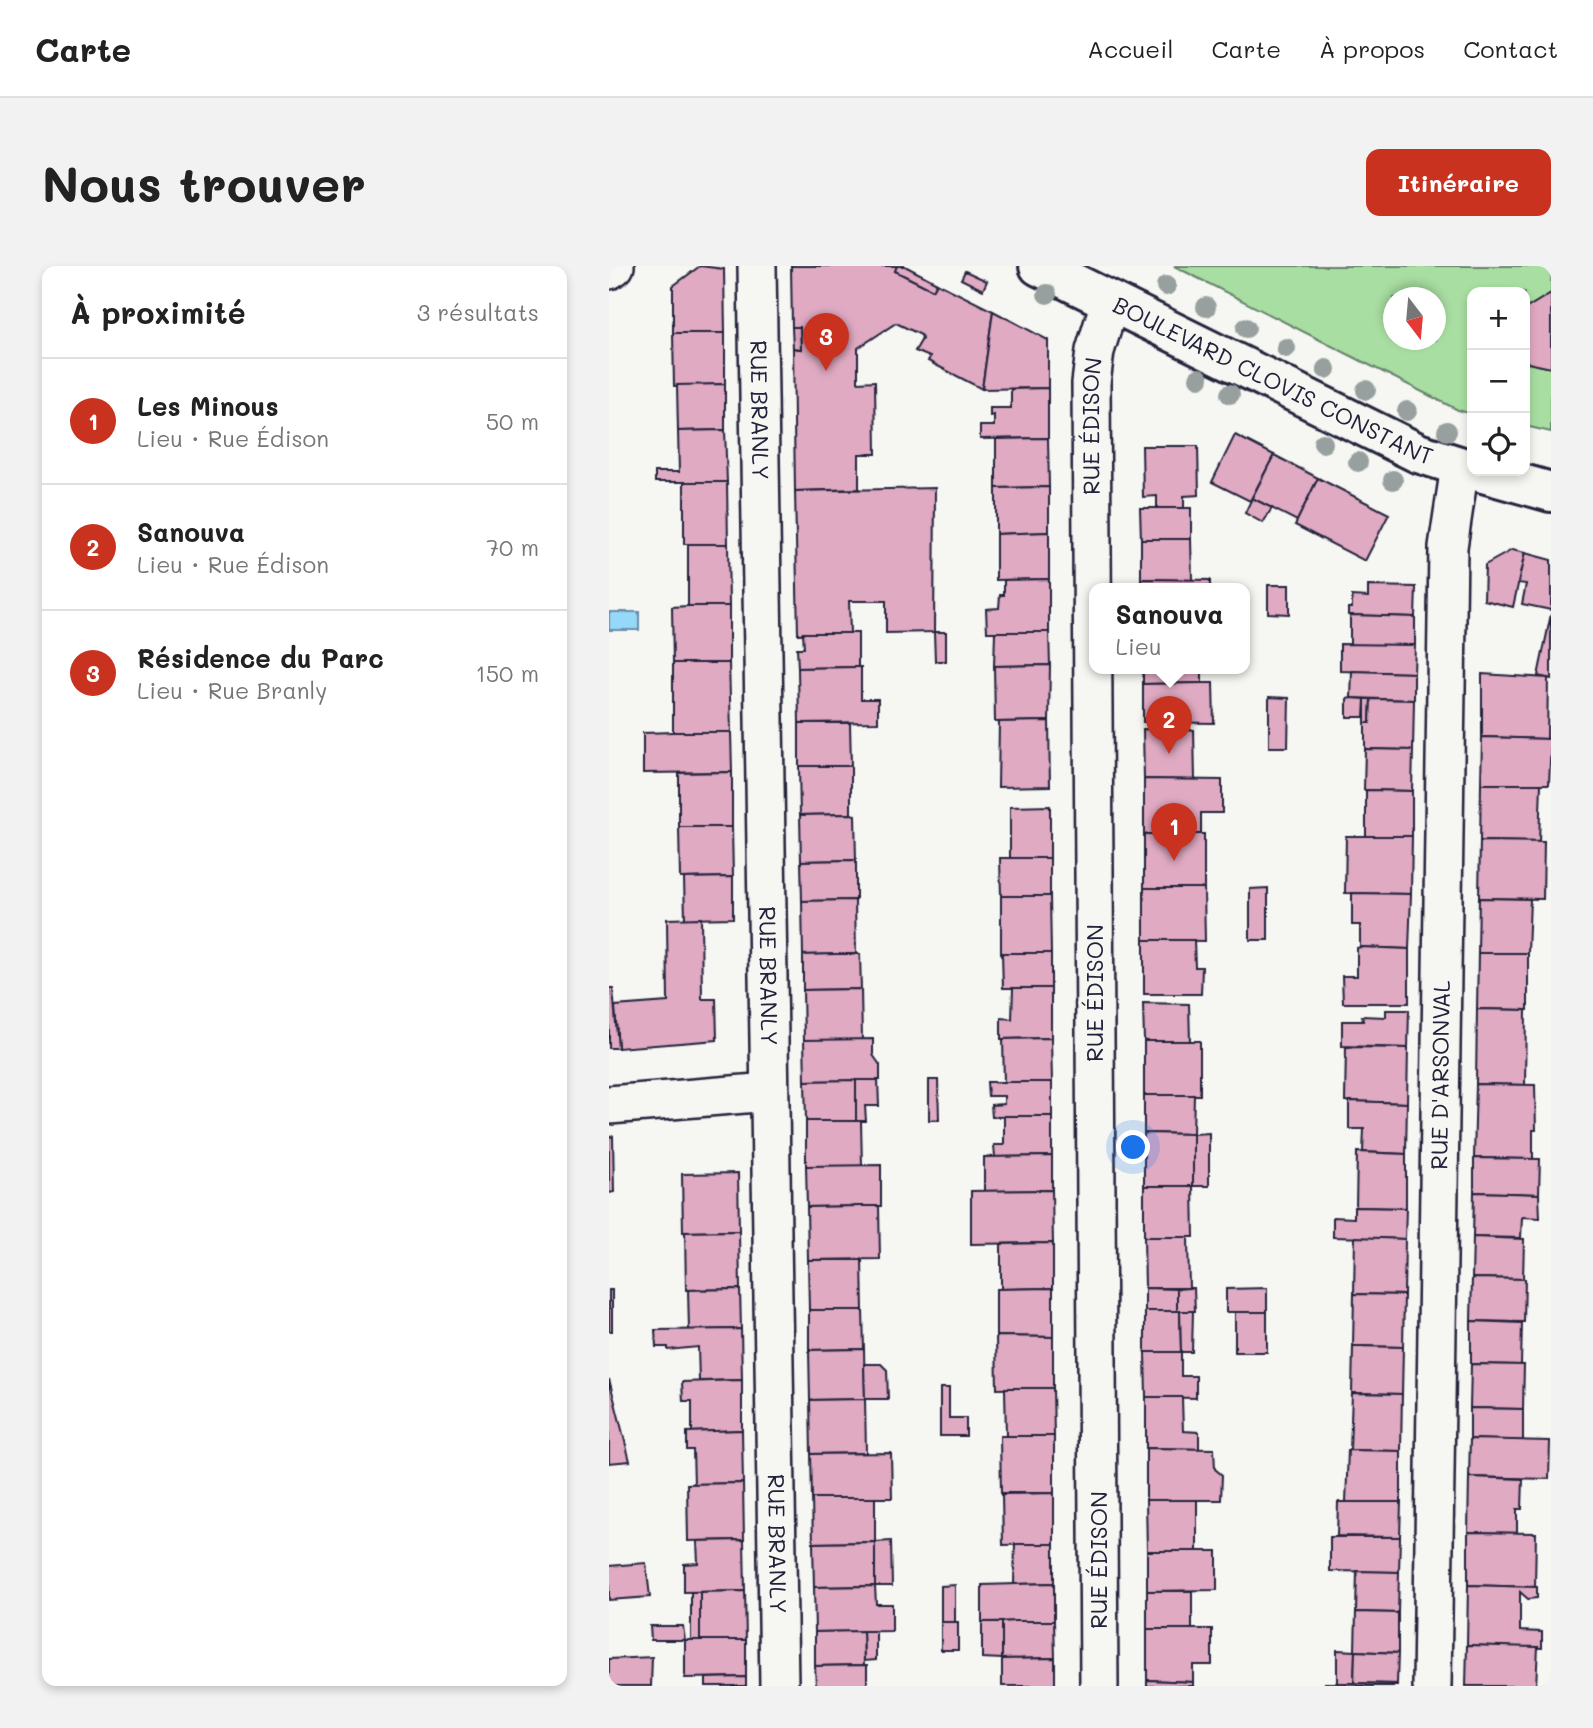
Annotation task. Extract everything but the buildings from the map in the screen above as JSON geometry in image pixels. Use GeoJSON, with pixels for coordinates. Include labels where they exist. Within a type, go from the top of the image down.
{"type":"FeatureCollection","features":[{"type":"Feature","properties":{"kind":"street"},"geometry":{"type":"LineString","coordinates":[[609,270],[615,266]]}},
{"type":"Feature","properties":{"kind":"street","name":"RUE BRANLY"},"geometry":{"type":"LineString","coordinates":[[757,266],[779,1686]]}},
{"type":"Feature","properties":{"kind":"street","name":"BOULEVARD CLOVIS CONSTANT"},"geometry":{"type":"LineString","coordinates":[[1039,266],[1418,453],[1467,468]]}},
{"type":"Feature","properties":{"kind":"street","name":"RUE ÉDISON"},"geometry":{"type":"LineString","coordinates":[[1092,583],[1091,383],[1095,351],[1110,302]]}},
{"type":"Feature","properties":{"kind":"street","name":"RUE D'ARSONVAL"},"geometry":{"type":"LineString","coordinates":[[1432,1686],[1448,561],[1467,476]]}},
{"type":"Feature","properties":{"kind":"street","name":"BOULEVARD CLOVIS CONSTANT"},"geometry":{"type":"LineString","coordinates":[[1494,476],[1551,492]]}},
{"type":"Feature","properties":{"kind":"street","name":"RUE ÉDISON"},"geometry":{"type":"LineString","coordinates":[[1093,674],[1099,1686]]}},
{"type":"Feature","properties":{"kind":"street"},"geometry":{"type":"LineString","coordinates":[[609,1105],[769,1092]]}},
{"type":"Feature","properties":{"kind":"green space"},"geometry":{"type":"Polygon","coordinates":[[[1174,266],[1551,266],[1551,432],[1530,427],[1530,287],[1467,287],[1467,413],[1174,266]]]}},
{"type":"Feature","properties":{"kind":"water"},"geometry":{"type":"Polygon","coordinates":[[[609,612],[639,612],[639,630],[609,630],[609,612]]]}},
{"type":"Feature","properties":{"kind":"place","name":"Résidence du Parc"},"geometry":{"type":"Point","coordinates":[826,371]}},
{"type":"Feature","properties":{"kind":"place","name":"Sanouva"},"geometry":{"type":"Point","coordinates":[1169,754]}},
{"type":"Feature","properties":{"kind":"place","name":"Les Minous"},"geometry":{"type":"Point","coordinates":[1174,861]}}]}
